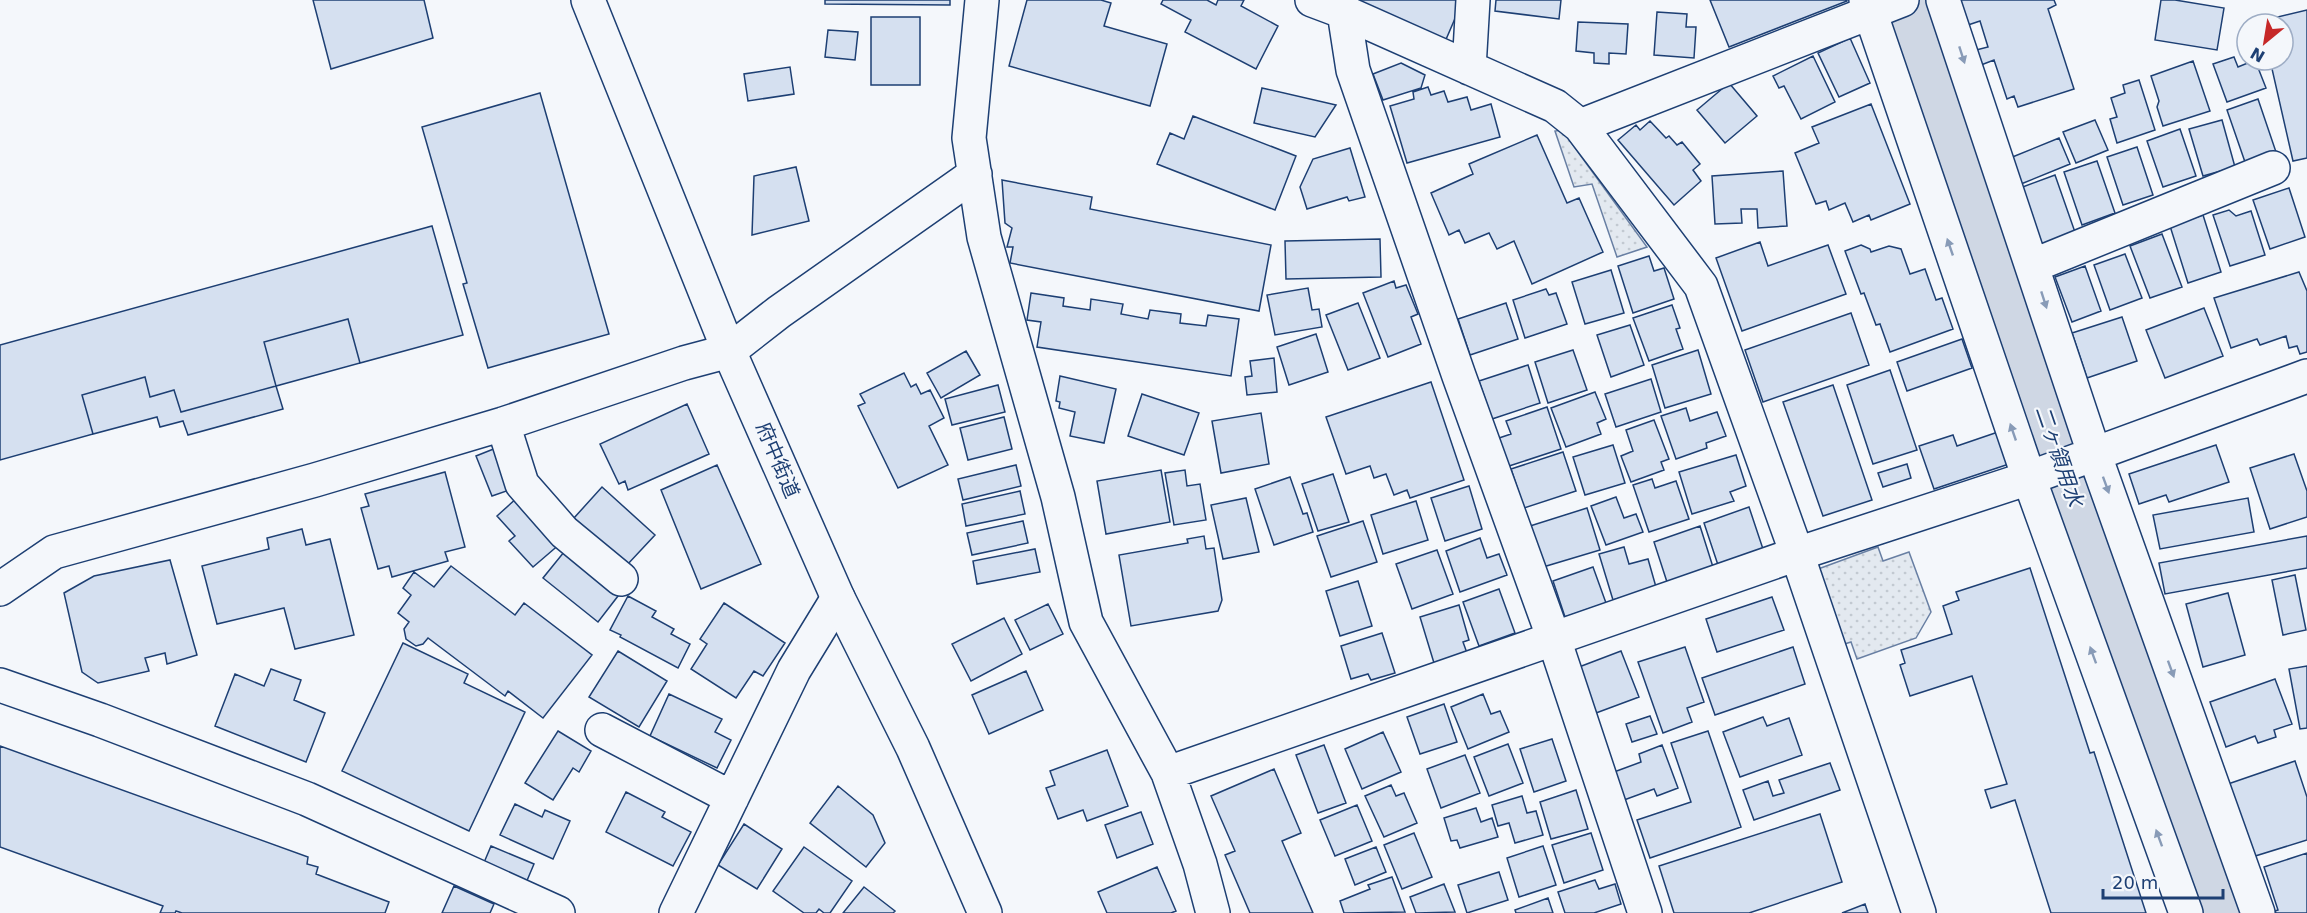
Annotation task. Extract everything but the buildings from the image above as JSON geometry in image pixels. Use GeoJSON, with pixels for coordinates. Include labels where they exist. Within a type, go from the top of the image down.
{"type":"FeatureCollection","features":[{"type":"Feature","properties":{"kind":"main road","name":"府中街道"},"geometry":{"type":"LineString","coordinates":[[588,0],[729,351],[838,598],[913,748],[985,913]]}},
{"type":"Feature","properties":{"kind":"main road"},"geometry":{"type":"LineString","coordinates":[[982,0],[969,138],[984,237],[1058,497],[1086,622],[1168,773],[1200,864],[1213,913]]}},
{"type":"Feature","properties":{"kind":"main road"},"geometry":{"type":"LineString","coordinates":[[1312,0],[1555,106],[1580,126],[1701,286],[1797,554],[1919,913]]}},
{"type":"Feature","properties":{"kind":"main road"},"geometry":{"type":"LineString","coordinates":[[1469,68],[1473,0]]}},
{"type":"Feature","properties":{"kind":"main road"},"geometry":{"type":"LineString","coordinates":[[1943,0],[2032,266],[2087,456],[2258,913]]}},
{"type":"Feature","properties":{"kind":"main road"},"geometry":{"type":"LineString","coordinates":[[1580,126],[1882,4],[2037,475],[2186,913]]}},
{"type":"Feature","properties":{"kind":"main road"},"geometry":{"type":"LineString","coordinates":[[1344,12],[1353,70],[1459,376],[1554,639],[1645,913]]}},
{"type":"Feature","properties":{"kind":"main road"},"geometry":{"type":"LineString","coordinates":[[2032,266],[2273,168]]}},
{"type":"Feature","properties":{"kind":"main road"},"geometry":{"type":"LineString","coordinates":[[0,590],[54,552],[315,480],[503,424],[684,363],[729,351],[779,312],[975,174]]}},
{"type":"Feature","properties":{"kind":"main road"},"geometry":{"type":"LineString","coordinates":[[1168,773],[1797,554],[2037,475],[2307,376]]}},
{"type":"Feature","properties":{"kind":"main road"},"geometry":{"type":"LineString","coordinates":[[503,424],[522,484],[564,532],[621,579]]}},
{"type":"Feature","properties":{"kind":"main road"},"geometry":{"type":"LineString","coordinates":[[676,913],[794,670],[838,598]]}},
{"type":"Feature","properties":{"kind":"main road"},"geometry":{"type":"LineString","coordinates":[[0,685],[100,720],[306,799],[558,913]]}},
{"type":"Feature","properties":{"kind":"main road"},"geometry":{"type":"LineString","coordinates":[[602,730],[732,798]]}},
{"type":"Feature","properties":{"kind":"shaded area"},"geometry":{"type":"Polygon","coordinates":[[[1562,130],[1647,247],[1617,257],[1592,184],[1574,187],[1555,131],[1562,130]]]}},
{"type":"Feature","properties":{"kind":"shaded area"},"geometry":{"type":"Polygon","coordinates":[[[1878,547],[1883,561],[1909,552],[1931,612],[1916,638],[1857,659],[1851,642],[1838,646],[1810,572],[1878,547]]]}},
{"type":"Feature","properties":{"kind":"waterway","name":"二ヶ領用水"},"geometry":{"type":"LineString","coordinates":[[1903,0],[2013,327],[2216,913]]}}]}
